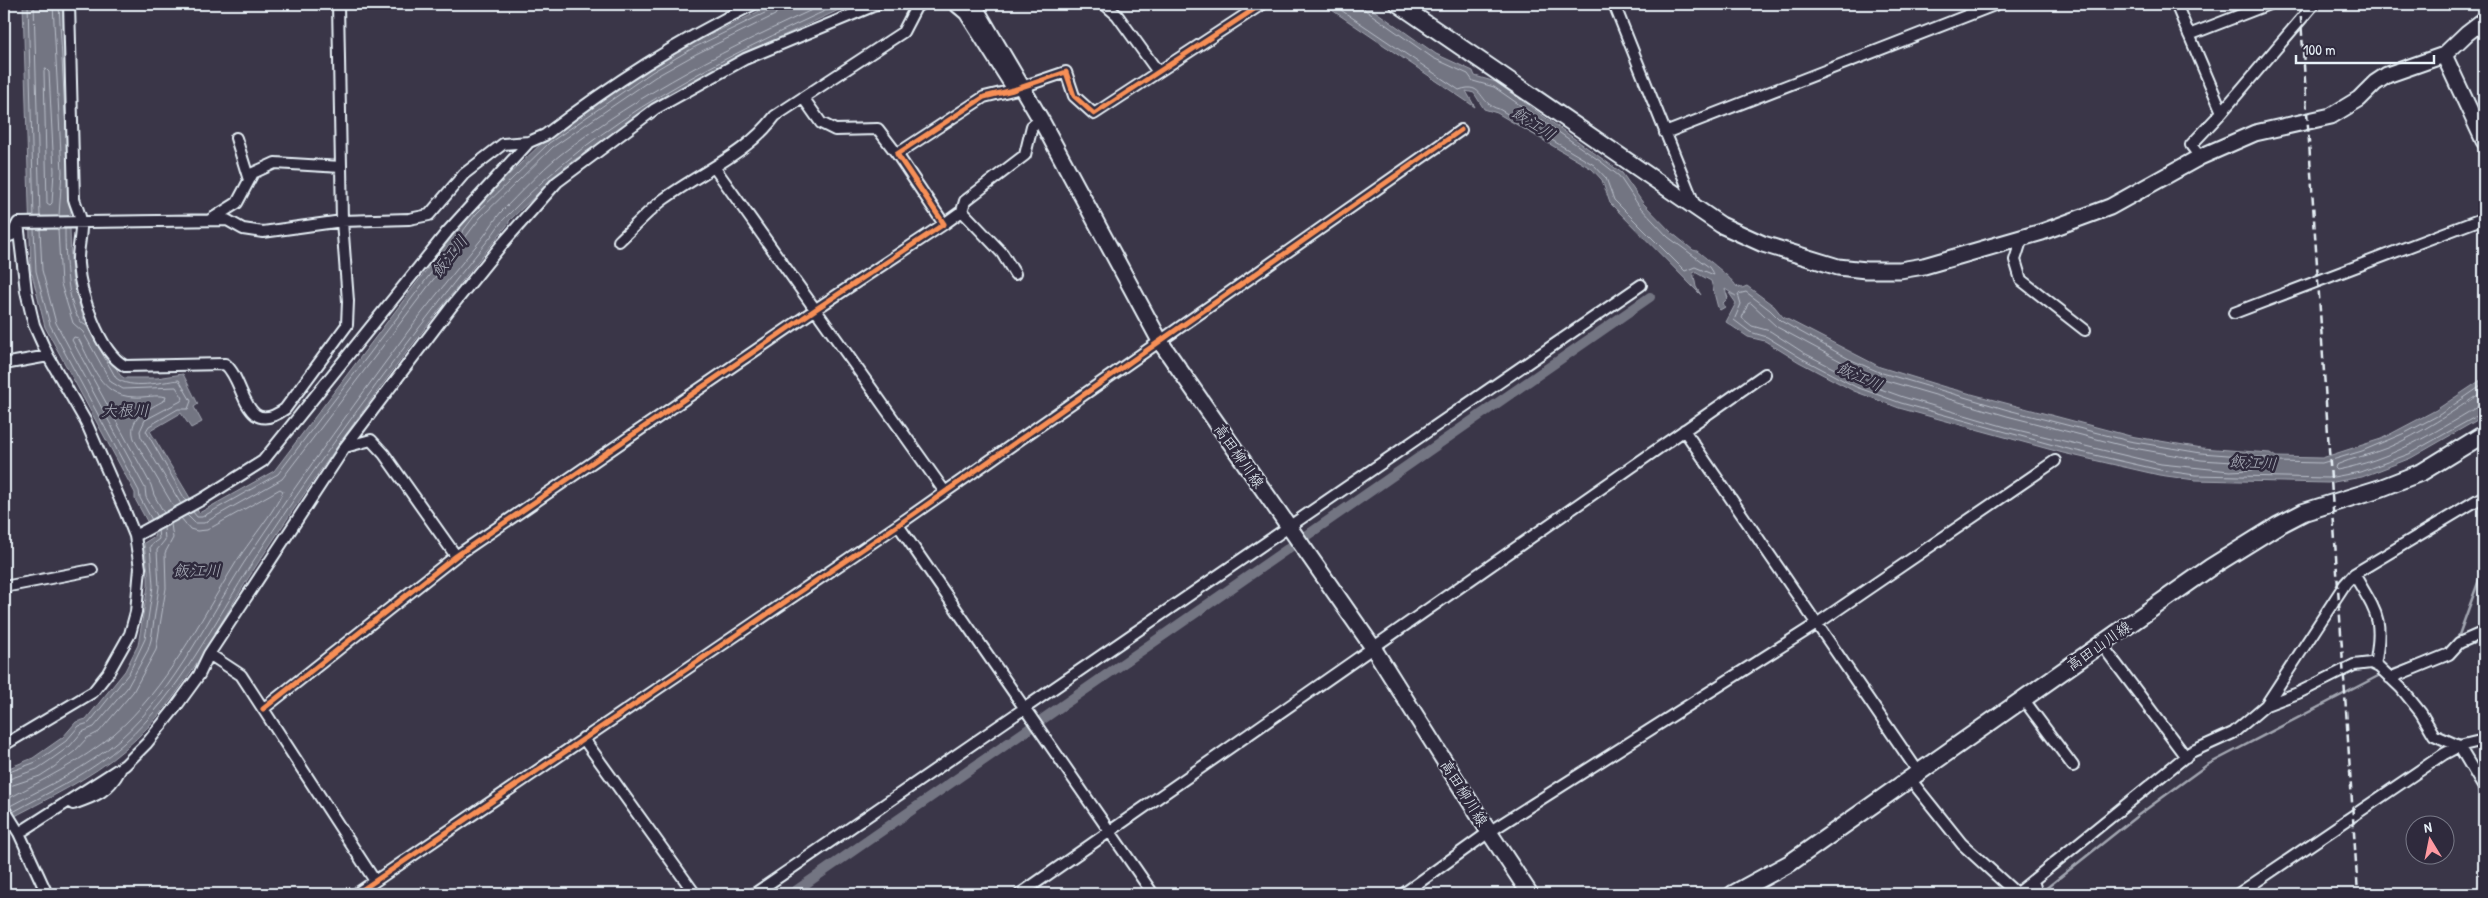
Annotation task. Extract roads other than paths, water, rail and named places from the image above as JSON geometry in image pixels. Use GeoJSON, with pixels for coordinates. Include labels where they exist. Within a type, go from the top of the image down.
{"type":"FeatureCollection","features":[{"type":"Feature","properties":{"kind":"main road","name":"高田山川線"},"geometry":{"type":"LineString","coordinates":[[1733,894],[1790,863],[2211,567],[2277,526],[2304,512],[2381,488],[2422,472],[2484,434]]}},
{"type":"Feature","properties":{"kind":"street"},"geometry":{"type":"LineString","coordinates":[[68,4],[74,199],[79,221],[77,263],[84,299],[96,328],[116,361],[125,366],[225,364],[231,369],[249,409],[257,416],[266,418],[275,416],[284,409],[347,325],[348,301],[342,220],[338,4]]}},
{"type":"Feature","properties":{"kind":"street"},"geometry":{"type":"LineString","coordinates":[[4,238],[12,234],[22,223],[227,220],[243,229],[262,232],[342,220],[408,219],[429,215],[464,174],[502,144],[529,142],[545,135],[590,100],[678,43],[754,4]]}},
{"type":"Feature","properties":{"kind":"street"},"geometry":{"type":"LineString","coordinates":[[17,831],[58,809],[122,767],[147,743],[199,675],[209,654],[345,447],[457,299],[557,182],[655,109],[737,63],[878,4]]}},
{"type":"Feature","properties":{"kind":"street"},"geometry":{"type":"LineString","coordinates":[[619,241],[663,199],[747,146],[764,132],[775,116],[903,32],[916,7],[921,4]]}},
{"type":"Feature","properties":{"kind":"street"},"geometry":{"type":"LineString","coordinates":[[953,4],[965,14],[1018,89]]}},
{"type":"Feature","properties":{"kind":"street","name":"高田柳川線"},"geometry":{"type":"LineString","coordinates":[[973,4],[1018,89],[1041,120],[1161,343],[1372,646],[1530,894]]}},
{"type":"Feature","properties":{"kind":"street"},"geometry":{"type":"LineString","coordinates":[[1104,4],[1117,15],[1158,72]]}},
{"type":"Feature","properties":{"kind":"street"},"geometry":{"type":"LineString","coordinates":[[897,154],[984,97],[1018,89],[1066,72],[1074,96],[1094,114],[1262,4]]}},
{"type":"Feature","properties":{"kind":"street"},"geometry":{"type":"LineString","coordinates":[[1398,4],[1696,206],[1721,225],[1763,244],[1838,267],[1866,270],[1900,270],[1924,266],[2022,238],[2110,207],[2200,157],[2255,133],[2331,116],[2359,99],[2375,83],[2387,75],[2444,55],[2484,20]]}},
{"type":"Feature","properties":{"kind":"street"},"geometry":{"type":"LineString","coordinates":[[1614,4],[1664,133],[1696,206]]}},
{"type":"Feature","properties":{"kind":"street"},"geometry":{"type":"LineString","coordinates":[[1664,133],[1997,4]]}},
{"type":"Feature","properties":{"kind":"street"},"geometry":{"type":"LineString","coordinates":[[2176,4],[2222,112]]}},
{"type":"Feature","properties":{"kind":"street"},"geometry":{"type":"LineString","coordinates":[[2189,35],[2269,4]]}},
{"type":"Feature","properties":{"kind":"street"},"geometry":{"type":"LineString","coordinates":[[2200,157],[2191,145],[2222,112],[2314,4]]}},
{"type":"Feature","properties":{"kind":"street"},"geometry":{"type":"LineString","coordinates":[[2444,55],[2484,141]]}},
{"type":"Feature","properties":{"kind":"street"},"geometry":{"type":"LineString","coordinates":[[804,98],[821,123],[836,130],[878,129],[944,224]]}},
{"type":"Feature","properties":{"kind":"street"},"geometry":{"type":"LineString","coordinates":[[263,709],[456,556],[816,308],[962,211],[965,200],[1025,155],[1032,126],[1041,120]]}},
{"type":"Feature","properties":{"kind":"street"},"geometry":{"type":"LineString","coordinates":[[356,894],[898,525],[1161,343],[1354,204],[1461,130]]}},
{"type":"Feature","properties":{"kind":"street"},"geometry":{"type":"LineString","coordinates":[[236,138],[249,180]]}},
{"type":"Feature","properties":{"kind":"street"},"geometry":{"type":"LineString","coordinates":[[138,534],[201,500],[263,461],[447,232],[529,142]]}},
{"type":"Feature","properties":{"kind":"street"},"geometry":{"type":"LineString","coordinates":[[209,220],[237,203],[253,173],[275,163],[341,167]]}},
{"type":"Feature","properties":{"kind":"street"},"geometry":{"type":"LineString","coordinates":[[714,167],[945,492]]}},
{"type":"Feature","properties":{"kind":"street"},"geometry":{"type":"LineString","coordinates":[[962,211],[1002,253],[1015,274]]}},
{"type":"Feature","properties":{"kind":"street"},"geometry":{"type":"LineString","coordinates":[[2234,313],[2484,218]]}},
{"type":"Feature","properties":{"kind":"street"},"geometry":{"type":"LineString","coordinates":[[4,745],[94,692],[108,673],[130,634],[136,612],[140,568],[138,534],[86,422],[48,356],[34,325],[26,291],[22,223]]}},
{"type":"Feature","properties":{"kind":"street"},"geometry":{"type":"LineString","coordinates":[[2022,238],[2015,260],[2021,280],[2085,330]]}},
{"type":"Feature","properties":{"kind":"street"},"geometry":{"type":"LineString","coordinates":[[754,894],[1027,711],[1641,285]]}},
{"type":"Feature","properties":{"kind":"street"},"geometry":{"type":"LineString","coordinates":[[4,364],[48,356]]}},
{"type":"Feature","properties":{"kind":"street"},"geometry":{"type":"LineString","coordinates":[[1020,894],[1111,832],[1372,646],[1765,374]]}},
{"type":"Feature","properties":{"kind":"street"},"geometry":{"type":"LineString","coordinates":[[1684,430],[1962,844],[2016,894],[2186,756],[2243,726],[2266,705],[2345,584],[2354,574],[2484,496]]}},
{"type":"Feature","properties":{"kind":"street"},"geometry":{"type":"LineString","coordinates":[[345,447],[371,440],[384,454],[456,556]]}},
{"type":"Feature","properties":{"kind":"street"},"geometry":{"type":"LineString","coordinates":[[1403,894],[1489,832],[1815,625],[2055,461]]}},
{"type":"Feature","properties":{"kind":"street"},"geometry":{"type":"LineString","coordinates":[[898,525],[1153,894]]}},
{"type":"Feature","properties":{"kind":"street"},"geometry":{"type":"LineString","coordinates":[[4,587],[92,570]]}},
{"type":"Feature","properties":{"kind":"street"},"geometry":{"type":"LineString","coordinates":[[2354,574],[2378,618],[2380,637],[2375,665]]}},
{"type":"Feature","properties":{"kind":"street"},"geometry":{"type":"LineString","coordinates":[[2390,678],[2450,654],[2459,642],[2484,632]]}},
{"type":"Feature","properties":{"kind":"street"},"geometry":{"type":"LineString","coordinates":[[2102,644],[2186,756]]}},
{"type":"Feature","properties":{"kind":"street"},"geometry":{"type":"LineString","coordinates":[[209,654],[241,675],[375,881]]}},
{"type":"Feature","properties":{"kind":"street"},"geometry":{"type":"LineString","coordinates":[[2266,705],[2298,693],[2354,665],[2363,662],[2375,665],[2390,678],[2421,713],[2434,735],[2459,746],[2484,788]]}},
{"type":"Feature","properties":{"kind":"street"},"geometry":{"type":"LineString","coordinates":[[2024,700],[2073,766]]}},
{"type":"Feature","properties":{"kind":"street"},"geometry":{"type":"LineString","coordinates":[[584,738],[694,894]]}},
{"type":"Feature","properties":{"kind":"street"},"geometry":{"type":"LineString","coordinates":[[2238,894],[2444,754],[2459,746],[2484,740]]}},
{"type":"Feature","properties":{"kind":"street"},"geometry":{"type":"LineString","coordinates":[[4,809],[17,831],[47,894]]}},
{"type":"Feature","properties":{"kind":"street"},"geometry":{"type":"LineString","coordinates":[[2033,881],[2037,894]]}},
{"type":"Feature","properties":{"kind":"water","name":"飯江川"},"geometry":{"type":"Polygon","coordinates":[[[23,4],[64,4],[73,172],[70,228],[71,262],[73,283],[84,320],[89,319],[120,375],[124,378],[157,378],[183,374],[198,404],[194,407],[202,422],[191,428],[181,413],[150,431],[199,513],[274,471],[472,210],[546,139],[649,68],[691,44],[774,4],[852,4],[741,55],[651,107],[567,165],[509,221],[380,388],[289,516],[199,659],[166,706],[126,748],[97,770],[4,822],[4,770],[33,758],[63,737],[76,722],[86,719],[125,671],[138,645],[148,586],[144,543],[155,536],[135,499],[135,493],[45,327],[32,274],[29,274],[31,271],[23,4]]]}},
{"type":"Feature","properties":{"kind":"water","name":"飯江川"},"geometry":{"type":"Polygon","coordinates":[[[1323,4],[1365,4],[1436,54],[1473,71],[1475,76],[1496,82],[1622,173],[1643,203],[1672,233],[1713,263],[1736,286],[1742,288],[1747,286],[1774,306],[1783,317],[1880,367],[1945,387],[2130,436],[2202,448],[2270,453],[2276,457],[2322,458],[2381,439],[2436,410],[2484,378],[2484,416],[2411,458],[2362,477],[2328,483],[2195,480],[2159,475],[2063,453],[1899,408],[1854,391],[1799,362],[1765,341],[1748,337],[1726,322],[1736,303],[1729,293],[1736,296],[1725,289],[1728,298],[1723,303],[1725,307],[1720,310],[1711,281],[1693,271],[1696,287],[1701,295],[1610,203],[1602,180],[1592,169],[1497,113],[1484,109],[1474,93],[1466,91],[1475,107],[1323,4]]]}},
{"type":"Feature","properties":{"kind":"waterway"},"geometry":{"type":"LineString","coordinates":[[791,894],[1650,297]]}},
{"type":"Feature","properties":{"kind":"waterway"},"geometry":{"type":"LineString","coordinates":[[2454,641],[2459,635],[2484,566]]}},
{"type":"Feature","properties":{"kind":"waterway"},"geometry":{"type":"LineString","coordinates":[[2387,672],[2418,661]]}},
{"type":"Feature","properties":{"kind":"waterway"},"geometry":{"type":"LineString","coordinates":[[2039,894],[2137,816],[2207,765],[2382,674]]}},
{"type":"Feature","properties":{"kind":"railway"},"geometry":{"type":"LineString","coordinates":[[2300,4],[2358,894]]}},
{"type":"Feature","properties":{"kind":"water label","name":"大根川"},"geometry":{"type":"Point","coordinates":[125,410]}}]}
